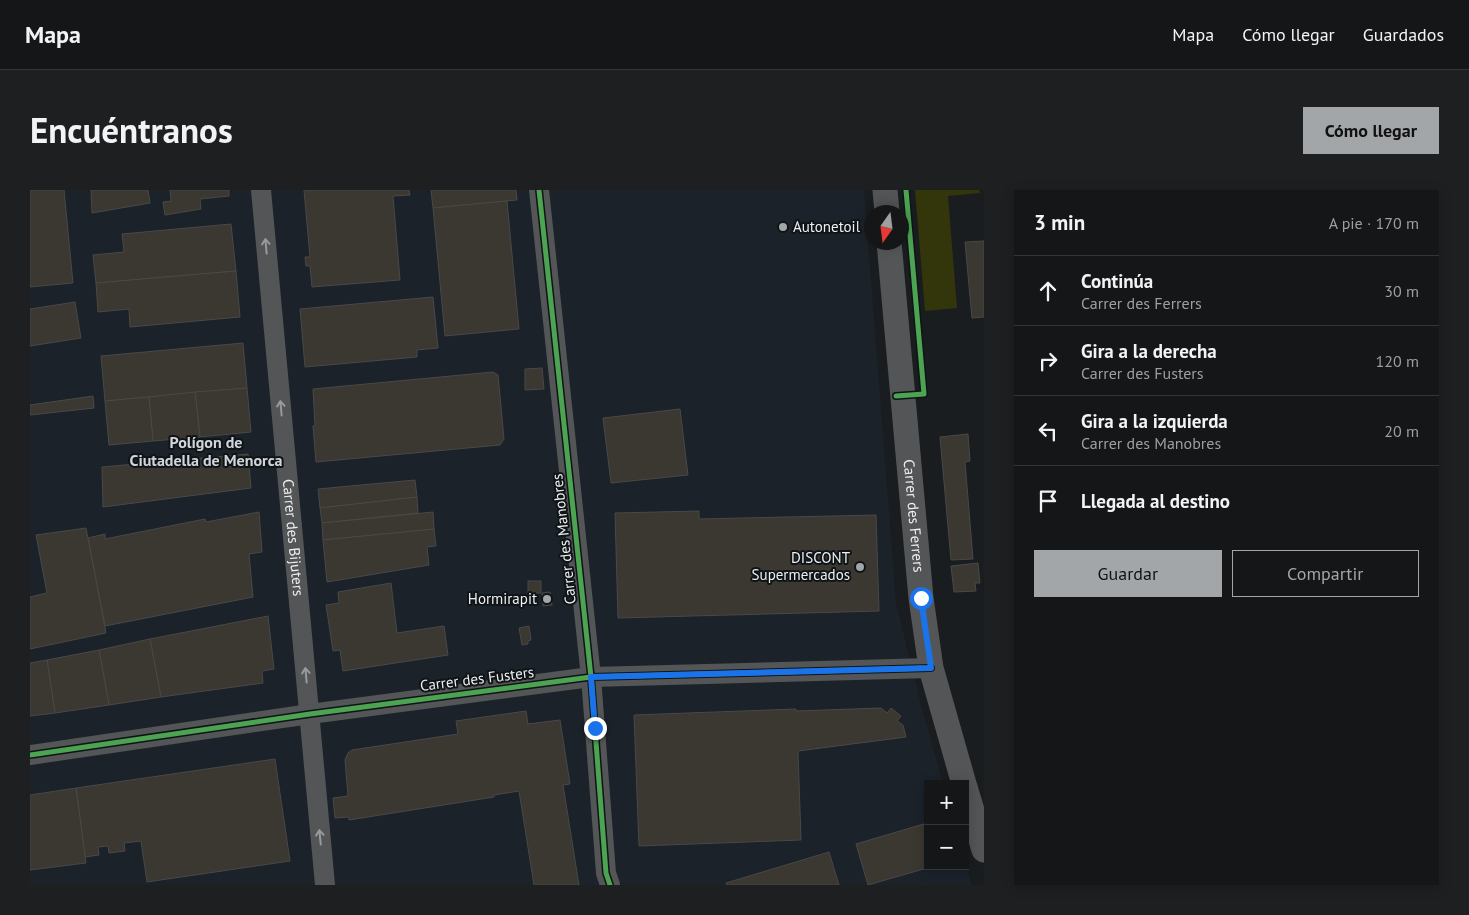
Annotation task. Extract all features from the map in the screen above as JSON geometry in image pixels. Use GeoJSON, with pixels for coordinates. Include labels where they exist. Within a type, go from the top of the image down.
{"type":"FeatureCollection","features":[{"type":"Feature","properties":{"kind":"street","name":"Carrer des Bijuters"},"geometry":{"type":"LineString","coordinates":[[261,190],[310,714],[315,795],[325,885]]}},
{"type":"Feature","properties":{"kind":"street","name":"Carrer des Manobres"},"geometry":{"type":"LineString","coordinates":[[539,190],[591,677],[606,873],[610,885]]}},
{"type":"Feature","properties":{"kind":"street"},"geometry":{"type":"LineString","coordinates":[[885,190],[886,205]]}},
{"type":"Feature","properties":{"kind":"street","name":"Carrer des Ferrers"},"geometry":{"type":"LineString","coordinates":[[891,250],[921,598],[931,668],[963,780]]}},
{"type":"Feature","properties":{"kind":"street","name":"Carrer des Fusters"},"geometry":{"type":"LineString","coordinates":[[30,755],[310,714],[591,677],[931,668]]}},
{"type":"Feature","properties":{"kind":"street","name":"Carrer des Ferrers"},"geometry":{"type":"LineString","coordinates":[[969,799],[984,850]]}},
{"type":"Feature","properties":{"kind":"shaded area"},"geometry":{"type":"Polygon","coordinates":[[[30,190],[864,190],[864,250],[869,250],[896,603],[942,780],[924,780],[924,870],[968,870],[972,885],[30,885],[30,190]]]}},
{"type":"Feature","properties":{"kind":"green space"},"geometry":{"type":"Polygon","coordinates":[[[915,190],[979,190],[980,193],[948,196],[957,308],[925,311],[915,190]]]}},
{"type":"Feature","properties":{"kind":"building"},"geometry":{"type":"Polygon","coordinates":[[[30,190],[64,190],[73,283],[30,287],[30,190]]]}},
{"type":"Feature","properties":{"kind":"building"},"geometry":{"type":"Polygon","coordinates":[[[91,190],[148,190],[150,203],[92,213],[91,190]]]}},
{"type":"Feature","properties":{"kind":"building"},"geometry":{"type":"Polygon","coordinates":[[[170,190],[229,190],[229,196],[200,199],[201,209],[165,215],[163,202],[171,201],[170,190]]]}},
{"type":"Feature","properties":{"kind":"building"},"geometry":{"type":"Polygon","coordinates":[[[304,190],[409,190],[410,195],[393,196],[400,280],[312,287],[310,266],[306,266],[305,257],[310,257],[304,190]]]}},
{"type":"Feature","properties":{"kind":"building"},"geometry":{"type":"Polygon","coordinates":[[[431,190],[516,190],[517,200],[433,208],[431,190]]]}},
{"type":"Feature","properties":{"kind":"building"},"geometry":{"type":"Polygon","coordinates":[[[507,201],[519,329],[445,336],[433,208],[507,201]]]}},
{"type":"Feature","properties":{"kind":"building"},"geometry":{"type":"Polygon","coordinates":[[[231,224],[236,271],[96,283],[93,255],[124,252],[122,234],[231,224]]]}},
{"type":"Feature","properties":{"kind":"building"},"geometry":{"type":"Polygon","coordinates":[[[984,241],[984,317],[972,318],[965,242],[984,241]]]}},
{"type":"Feature","properties":{"kind":"building"},"geometry":{"type":"Polygon","coordinates":[[[236,271],[240,317],[130,327],[129,309],[98,312],[96,283],[236,271]]]}},
{"type":"Feature","properties":{"kind":"building"},"geometry":{"type":"Polygon","coordinates":[[[433,297],[438,348],[417,350],[417,357],[305,367],[300,309],[433,297]]]}},
{"type":"Feature","properties":{"kind":"building"},"geometry":{"type":"Polygon","coordinates":[[[75,302],[81,338],[30,346],[30,309],[75,302]]]}},
{"type":"Feature","properties":{"kind":"building"},"geometry":{"type":"Polygon","coordinates":[[[243,343],[247,388],[105,401],[101,356],[243,343]]]}},
{"type":"Feature","properties":{"kind":"building"},"geometry":{"type":"Polygon","coordinates":[[[542,368],[544,389],[525,390],[525,369],[542,368]]]}},
{"type":"Feature","properties":{"kind":"building"},"geometry":{"type":"Polygon","coordinates":[[[493,372],[498,375],[504,439],[500,445],[316,462],[313,426],[315,426],[313,389],[493,372]]]}},
{"type":"Feature","properties":{"kind":"building"},"geometry":{"type":"Polygon","coordinates":[[[247,388],[251,432],[200,437],[195,392],[247,388]]]}},
{"type":"Feature","properties":{"kind":"building"},"geometry":{"type":"Polygon","coordinates":[[[195,392],[200,437],[153,441],[149,397],[195,392]]]}},
{"type":"Feature","properties":{"kind":"building"},"geometry":{"type":"Polygon","coordinates":[[[93,396],[94,408],[30,415],[30,405],[93,396]]]}},
{"type":"Feature","properties":{"kind":"building"},"geometry":{"type":"Polygon","coordinates":[[[149,397],[153,441],[109,445],[105,401],[149,397]]]}},
{"type":"Feature","properties":{"kind":"building"},"geometry":{"type":"Polygon","coordinates":[[[680,409],[688,475],[611,483],[603,418],[680,409]]]}},
{"type":"Feature","properties":{"kind":"building"},"geometry":{"type":"Polygon","coordinates":[[[968,434],[970,461],[965,462],[973,559],[951,560],[940,437],[968,434]]]}},
{"type":"Feature","properties":{"kind":"building"},"geometry":{"type":"Polygon","coordinates":[[[248,454],[251,488],[103,507],[102,467],[248,454]]]}},
{"type":"Feature","properties":{"kind":"building"},"geometry":{"type":"Polygon","coordinates":[[[415,480],[417,497],[320,508],[318,489],[415,480]]]}},
{"type":"Feature","properties":{"kind":"building"},"geometry":{"type":"Polygon","coordinates":[[[417,497],[418,513],[322,523],[320,508],[417,497]]]}},
{"type":"Feature","properties":{"kind":"building"},"geometry":{"type":"Polygon","coordinates":[[[699,511],[699,519],[876,515],[879,611],[618,618],[615,513],[699,511]]]}},
{"type":"Feature","properties":{"kind":"building"},"geometry":{"type":"Polygon","coordinates":[[[259,512],[262,552],[249,554],[253,597],[105,626],[88,538],[105,534],[105,539],[205,519],[206,522],[259,512]]]}},
{"type":"Feature","properties":{"kind":"building"},"geometry":{"type":"Polygon","coordinates":[[[433,512],[434,529],[323,540],[322,523],[433,512]]]}},
{"type":"Feature","properties":{"kind":"building"},"geometry":{"type":"Polygon","coordinates":[[[86,528],[106,633],[30,649],[30,597],[47,593],[36,535],[86,528]]]}},
{"type":"Feature","properties":{"kind":"building"},"geometry":{"type":"Polygon","coordinates":[[[434,529],[436,546],[427,547],[429,565],[327,582],[323,540],[434,529]]]}},
{"type":"Feature","properties":{"kind":"building"},"geometry":{"type":"Polygon","coordinates":[[[978,563],[980,583],[975,583],[976,591],[954,592],[951,566],[978,563]]]}},
{"type":"Feature","properties":{"kind":"building"},"geometry":{"type":"Polygon","coordinates":[[[528,581],[541,581],[541,593],[528,593],[528,581]]]}},
{"type":"Feature","properties":{"kind":"building"},"geometry":{"type":"Polygon","coordinates":[[[391,583],[397,633],[444,626],[448,655],[343,671],[340,650],[333,651],[326,605],[339,603],[338,592],[391,583]]]}},
{"type":"Feature","properties":{"kind":"building","name":"Hormirapit"},"geometry":{"type":"Polygon","coordinates":[[[550,592],[552,605],[543,606],[542,593],[550,592]]]}},
{"type":"Feature","properties":{"kind":"building"},"geometry":{"type":"Polygon","coordinates":[[[268,616],[274,669],[262,671],[263,683],[161,697],[150,639],[268,616]]]}},
{"type":"Feature","properties":{"kind":"building"},"geometry":{"type":"Polygon","coordinates":[[[529,626],[531,640],[528,641],[528,644],[522,645],[519,628],[529,626]]]}},
{"type":"Feature","properties":{"kind":"building"},"geometry":{"type":"Polygon","coordinates":[[[150,639],[161,697],[109,705],[99,650],[150,639]]]}},
{"type":"Feature","properties":{"kind":"building"},"geometry":{"type":"Polygon","coordinates":[[[99,650],[109,705],[55,713],[47,660],[99,650]]]}},
{"type":"Feature","properties":{"kind":"building"},"geometry":{"type":"Polygon","coordinates":[[[47,660],[55,713],[30,716],[30,663],[47,660]]]}},
{"type":"Feature","properties":{"kind":"building"},"geometry":{"type":"Polygon","coordinates":[[[881,708],[887,713],[891,708],[901,716],[897,721],[903,725],[906,737],[798,751],[801,840],[639,846],[634,715],[881,708]]]}},
{"type":"Feature","properties":{"kind":"building"},"geometry":{"type":"Polygon","coordinates":[[[526,711],[528,724],[560,720],[570,784],[563,785],[579,885],[534,885],[519,791],[494,795],[494,797],[349,820],[349,817],[335,818],[333,798],[348,796],[345,760],[348,753],[352,750],[458,734],[456,721],[526,711]]]}},
{"type":"Feature","properties":{"kind":"building"},"geometry":{"type":"Polygon","coordinates":[[[275,759],[290,861],[147,882],[141,841],[124,843],[125,851],[109,853],[108,846],[98,847],[99,855],[85,857],[76,788],[275,759]]]}},
{"type":"Feature","properties":{"kind":"building"},"geometry":{"type":"Polygon","coordinates":[[[76,788],[86,863],[30,870],[30,795],[76,788]]]}},
{"type":"Feature","properties":{"kind":"building"},"geometry":{"type":"Polygon","coordinates":[[[924,824],[924,869],[868,885],[856,844],[924,824]]]}},
{"type":"Feature","properties":{"kind":"building"},"geometry":{"type":"Polygon","coordinates":[[[829,852],[839,885],[727,885],[726,883],[829,852]]]}},
{"type":"Feature","properties":{"kind":"cycle path"},"geometry":{"type":"LineString","coordinates":[[539,190],[591,677],[606,873],[610,885]]}},
{"type":"Feature","properties":{"kind":"cycle path"},"geometry":{"type":"LineString","coordinates":[[896,396],[924,394],[906,190]]}},
{"type":"Feature","properties":{"kind":"cycle path"},"geometry":{"type":"LineString","coordinates":[[30,755],[310,714],[591,677],[931,668]]}},
{"type":"Feature","properties":{"kind":"place","name":"Autonetoil"},"geometry":{"type":"Point","coordinates":[783,227]}},
{"type":"Feature","properties":{"kind":"place","name":"DISCONT Supermercados"},"geometry":{"type":"Point","coordinates":[860,567]}},
{"type":"Feature","properties":{"kind":"place","name":"Hormirapit"},"geometry":{"type":"Point","coordinates":[547,599]}},
{"type":"Feature","properties":{"kind":"district","name":"Polígon de Ciutadella de Menorca"},"geometry":{"type":"Point","coordinates":[206,451]}},
{"type":"Feature","properties":{"kind":"route"},"geometry":{"type":"LineString","coordinates":[[595,728],[591,677],[931,668],[921,598]]}}]}
